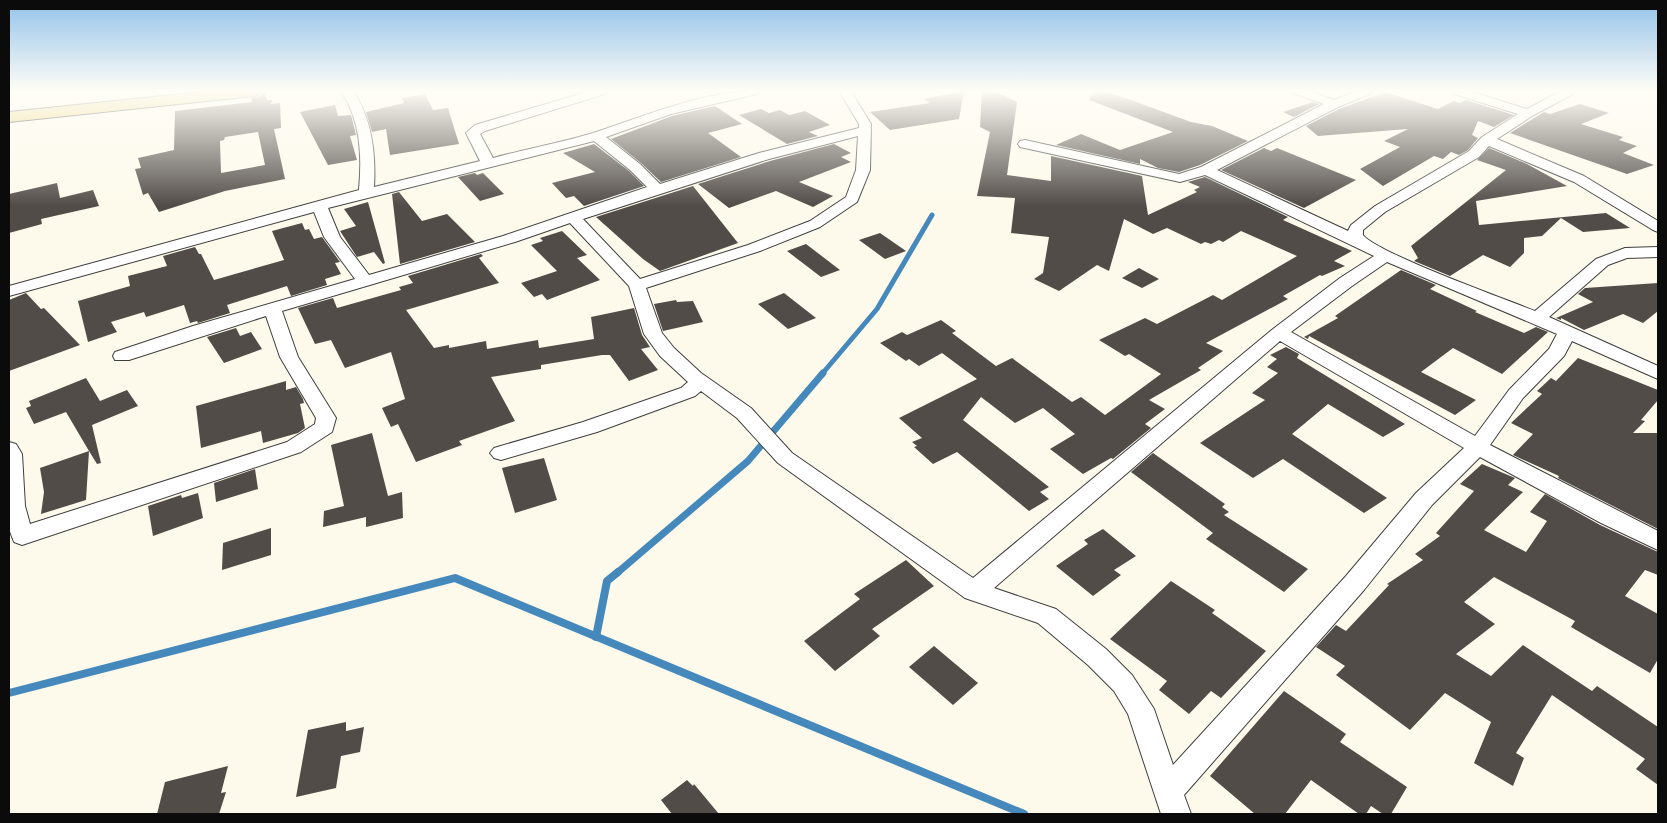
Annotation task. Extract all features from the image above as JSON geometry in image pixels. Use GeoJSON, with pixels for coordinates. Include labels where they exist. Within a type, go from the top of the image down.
{"type":"FeatureCollection","features":[{"type":"Feature","properties":{"kind":"street"},"geometry":{"type":"LineString","coordinates":[[364,129],[368,162],[366,193]]}},
{"type":"Feature","properties":{"kind":"street"},"geometry":{"type":"LineString","coordinates":[[478,129],[473,133],[474,139],[488,162]]}},
{"type":"Feature","properties":{"kind":"street"},"geometry":{"type":"LineString","coordinates":[[9,291],[366,193],[596,136],[615,129]]}},
{"type":"Feature","properties":{"kind":"street"},"geometry":{"type":"LineString","coordinates":[[1025,144],[1180,178],[1206,170],[1285,129]]}},
{"type":"Feature","properties":{"kind":"street"},"geometry":{"type":"LineString","coordinates":[[1361,243],[1356,235],[1356,228],[1380,209],[1474,154],[1487,140],[1503,129]]}},
{"type":"Feature","properties":{"kind":"street"},"geometry":{"type":"LineString","coordinates":[[122,356],[272,308],[509,239],[657,189],[764,156],[846,134],[866,132],[863,170],[852,199],[815,224],[754,248],[637,286]]}},
{"type":"Feature","properties":{"kind":"street"},"geometry":{"type":"LineString","coordinates":[[596,136],[635,166],[657,189]]}},
{"type":"Feature","properties":{"kind":"street"},"geometry":{"type":"LineString","coordinates":[[1487,140],[1579,179],[1658,227]]}},
{"type":"Feature","properties":{"kind":"street"},"geometry":{"type":"LineString","coordinates":[[1206,170],[1386,256],[1537,318],[1658,373]]}},
{"type":"Feature","properties":{"kind":"street"},"geometry":{"type":"LineString","coordinates":[[320,207],[326,226],[344,255],[365,280]]}},
{"type":"Feature","properties":{"kind":"street"},"geometry":{"type":"LineString","coordinates":[[573,217],[637,286],[653,334],[667,352],[701,382],[744,413],[785,458],[974,591],[1047,616],[1097,657],[1123,683],[1140,709],[1176,814]]}},
{"type":"Feature","properties":{"kind":"street"},"geometry":{"type":"LineString","coordinates":[[1537,318],[1602,262],[1625,253],[1658,252]]}},
{"type":"Feature","properties":{"kind":"street"},"geometry":{"type":"LineString","coordinates":[[974,591],[1279,333],[1346,282],[1386,256]]}},
{"type":"Feature","properties":{"kind":"street"},"geometry":{"type":"LineString","coordinates":[[9,449],[11,454],[14,506],[22,536],[294,447],[325,427],[326,418],[289,357],[283,335],[272,308]]}},
{"type":"Feature","properties":{"kind":"street"},"geometry":{"type":"LineString","coordinates":[[1168,792],[1355,583],[1424,500],[1478,447],[1516,394],[1557,352],[1567,332]]}},
{"type":"Feature","properties":{"kind":"street"},"geometry":{"type":"LineString","coordinates":[[1279,333],[1388,398],[1538,481],[1658,541]]}},
{"type":"Feature","properties":{"kind":"street"},"geometry":{"type":"LineString","coordinates":[[501,453],[590,427],[688,392],[701,382]]}},
{"type":"Feature","properties":{"kind":"building"},"geometry":{"type":"Polygon","coordinates":[[[175,129],[274,129],[285,179],[225,191],[159,212],[148,193],[143,195],[135,169],[141,168],[138,158],[174,150],[175,129]],[[258,132],[225,137],[224,140],[220,141],[221,173],[265,165],[258,132]]]}},
{"type":"Feature","properties":{"kind":"building"},"geometry":{"type":"Polygon","coordinates":[[[309,129],[355,129],[356,135],[350,136],[357,160],[328,165],[309,129]]]}},
{"type":"Feature","properties":{"kind":"building"},"geometry":{"type":"Polygon","coordinates":[[[371,129],[384,129],[372,132],[371,129]]]}},
{"type":"Feature","properties":{"kind":"building"},"geometry":{"type":"Polygon","coordinates":[[[386,129],[455,129],[459,144],[390,155],[386,129]]]}},
{"type":"Feature","properties":{"kind":"building"},"geometry":{"type":"Polygon","coordinates":[[[636,129],[722,129],[708,133],[741,157],[661,182],[611,139],[636,129]]]}},
{"type":"Feature","properties":{"kind":"building"},"geometry":{"type":"Polygon","coordinates":[[[763,129],[817,129],[809,132],[818,136],[787,144],[763,129]]]}},
{"type":"Feature","properties":{"kind":"building"},"geometry":{"type":"Polygon","coordinates":[[[985,129],[1013,129],[1007,175],[1051,181],[1051,156],[1142,176],[1148,215],[1197,192],[1194,190],[1200,187],[1188,182],[1205,177],[1288,217],[1283,220],[1352,251],[1334,261],[1345,266],[1322,276],[1320,275],[1283,296],[1288,299],[1206,343],[1223,351],[1198,368],[1201,370],[1149,400],[1165,409],[1145,424],[1151,428],[1113,459],[1111,458],[1083,474],[1050,449],[1075,434],[1043,408],[1015,423],[981,397],[963,420],[1049,487],[1040,492],[1049,499],[1029,511],[957,452],[933,464],[914,447],[917,446],[912,442],[922,438],[899,418],[977,379],[942,353],[919,366],[909,359],[906,361],[880,343],[902,332],[907,335],[941,320],[956,331],[952,333],[996,366],[1012,358],[1072,402],[1081,397],[1105,415],[1161,374],[1129,354],[1125,356],[1099,340],[1145,318],[1157,324],[1213,295],[1222,300],[1297,256],[1241,231],[1223,242],[1219,240],[1211,244],[1205,242],[1201,244],[1167,228],[1153,234],[1124,219],[1109,271],[1097,265],[1059,291],[1034,279],[1043,273],[1049,237],[1011,233],[1015,198],[977,196],[990,132],[985,129]]]}},
{"type":"Feature","properties":{"kind":"building"},"geometry":{"type":"Polygon","coordinates":[[[1166,129],[1220,129],[1248,141],[1200,165],[1179,172],[1158,168],[1140,159],[1140,164],[1056,145],[1081,134],[1120,150],[1173,132],[1166,129]]]}},
{"type":"Feature","properties":{"kind":"building"},"geometry":{"type":"Polygon","coordinates":[[[1310,129],[1403,129],[1318,136],[1310,129]]]}},
{"type":"Feature","properties":{"kind":"building"},"geometry":{"type":"Polygon","coordinates":[[[1407,129],[1474,129],[1472,135],[1478,138],[1468,150],[1459,155],[1451,152],[1443,159],[1434,156],[1383,186],[1360,169],[1400,147],[1384,141],[1407,129]]]}},
{"type":"Feature","properties":{"kind":"building"},"geometry":{"type":"Polygon","coordinates":[[[1516,129],[1598,129],[1623,137],[1619,140],[1637,146],[1623,153],[1654,165],[1627,174],[1510,133],[1516,129]]]}},
{"type":"Feature","properties":{"kind":"building"},"geometry":{"type":"Polygon","coordinates":[[[594,144],[629,171],[644,186],[584,206],[574,196],[566,198],[552,183],[595,172],[563,153],[594,144]]]}},
{"type":"Feature","properties":{"kind":"building"},"geometry":{"type":"Polygon","coordinates":[[[834,144],[851,153],[841,157],[851,162],[799,182],[833,196],[813,207],[776,191],[729,208],[698,184],[770,161],[834,144]]]}},
{"type":"Feature","properties":{"kind":"building"},"geometry":{"type":"Polygon","coordinates":[[[1264,148],[1271,151],[1277,148],[1356,180],[1304,208],[1221,170],[1264,148]]]}},
{"type":"Feature","properties":{"kind":"building"},"geometry":{"type":"Polygon","coordinates":[[[1489,148],[1527,164],[1567,186],[1476,201],[1479,225],[1606,213],[1630,228],[1583,232],[1561,218],[1542,236],[1524,238],[1524,253],[1510,267],[1483,255],[1450,276],[1414,261],[1418,258],[1411,246],[1506,170],[1477,160],[1489,148]]]}},
{"type":"Feature","properties":{"kind":"building"},"geometry":{"type":"Polygon","coordinates":[[[475,173],[477,175],[483,173],[504,194],[480,201],[458,177],[475,173]]]}},
{"type":"Feature","properties":{"kind":"building"},"geometry":{"type":"Polygon","coordinates":[[[57,183],[60,198],[93,190],[99,206],[41,219],[42,224],[9,233],[9,194],[57,183]]]}},
{"type":"Feature","properties":{"kind":"building"},"geometry":{"type":"Polygon","coordinates":[[[693,186],[738,243],[660,271],[643,259],[596,217],[693,186]]]}},
{"type":"Feature","properties":{"kind":"building"},"geometry":{"type":"Polygon","coordinates":[[[399,192],[422,221],[447,214],[475,242],[400,264],[392,194],[399,192]]]}},
{"type":"Feature","properties":{"kind":"building"},"geometry":{"type":"Polygon","coordinates":[[[368,202],[385,263],[383,264],[374,252],[357,257],[340,231],[356,226],[344,209],[368,202]]]}},
{"type":"Feature","properties":{"kind":"building"},"geometry":{"type":"Polygon","coordinates":[[[302,223],[305,230],[309,229],[314,239],[322,237],[340,262],[335,263],[341,274],[325,279],[327,285],[291,296],[287,286],[227,305],[230,313],[198,323],[197,321],[190,323],[184,305],[146,317],[144,312],[111,322],[117,332],[88,342],[78,301],[130,286],[128,276],[167,266],[163,256],[195,247],[199,254],[201,254],[214,280],[284,260],[272,231],[302,223]]]}},
{"type":"Feature","properties":{"kind":"building"},"geometry":{"type":"Polygon","coordinates":[[[562,231],[587,255],[577,258],[600,280],[547,300],[542,294],[534,297],[521,283],[557,271],[531,245],[543,241],[540,238],[562,231]]]}},
{"type":"Feature","properties":{"kind":"building"},"geometry":{"type":"Polygon","coordinates":[[[880,233],[906,251],[885,259],[859,240],[880,233]]]}},
{"type":"Feature","properties":{"kind":"building"},"geometry":{"type":"Polygon","coordinates":[[[806,244],[840,270],[821,277],[787,251],[806,244]]]}},
{"type":"Feature","properties":{"kind":"building"},"geometry":{"type":"Polygon","coordinates":[[[481,254],[483,256],[479,258],[499,283],[406,310],[434,348],[449,345],[449,348],[486,341],[487,349],[538,340],[539,348],[594,339],[591,317],[634,308],[642,335],[650,347],[641,349],[658,370],[629,381],[610,355],[602,355],[541,365],[541,369],[491,377],[515,421],[459,441],[462,445],[416,462],[398,424],[391,427],[382,408],[405,399],[391,352],[345,368],[331,340],[315,344],[298,308],[333,298],[337,308],[401,290],[399,287],[413,283],[408,276],[481,254]]]}},
{"type":"Feature","properties":{"kind":"building"},"geometry":{"type":"Polygon","coordinates":[[[1139,268],[1159,279],[1142,288],[1122,278],[1139,268]]]}},
{"type":"Feature","properties":{"kind":"building"},"geometry":{"type":"Polygon","coordinates":[[[1401,270],[1436,285],[1430,289],[1477,311],[1475,312],[1524,333],[1536,327],[1548,332],[1502,374],[1453,348],[1421,372],[1476,400],[1455,415],[1309,336],[1308,339],[1304,337],[1338,318],[1335,316],[1401,270]]]}},
{"type":"Feature","properties":{"kind":"building"},"geometry":{"type":"Polygon","coordinates":[[[1658,283],[1658,311],[1643,323],[1623,314],[1584,330],[1561,318],[1561,320],[1556,318],[1593,302],[1578,294],[1585,288],[1658,283]]]}},
{"type":"Feature","properties":{"kind":"building"},"geometry":{"type":"Polygon","coordinates":[[[26,293],[41,309],[44,308],[80,345],[9,371],[9,300],[26,293]]]}},
{"type":"Feature","properties":{"kind":"building"},"geometry":{"type":"Polygon","coordinates":[[[784,293],[816,318],[788,329],[758,304],[784,293]]]}},
{"type":"Feature","properties":{"kind":"building"},"geometry":{"type":"Polygon","coordinates":[[[676,300],[677,302],[693,301],[703,322],[663,331],[654,304],[676,300]]]}},
{"type":"Feature","properties":{"kind":"building"},"geometry":{"type":"Polygon","coordinates":[[[236,328],[240,336],[251,332],[262,349],[224,363],[207,337],[236,328]]]}},
{"type":"Feature","properties":{"kind":"building"},"geometry":{"type":"Polygon","coordinates":[[[1286,347],[1299,354],[1297,358],[1405,424],[1383,437],[1328,404],[1292,434],[1387,498],[1364,513],[1283,459],[1253,478],[1200,443],[1265,400],[1252,393],[1278,373],[1267,367],[1277,359],[1270,355],[1286,347]]]}},
{"type":"Feature","properties":{"kind":"building"},"geometry":{"type":"Polygon","coordinates":[[[1578,358],[1658,390],[1658,400],[1641,420],[1645,421],[1633,433],[1658,433],[1658,529],[1558,478],[1559,476],[1513,455],[1533,434],[1511,423],[1542,394],[1537,391],[1551,378],[1556,381],[1578,358]]]}},
{"type":"Feature","properties":{"kind":"building"},"geometry":{"type":"Polygon","coordinates":[[[86,378],[100,401],[127,390],[138,406],[92,425],[101,463],[97,464],[66,412],[34,424],[26,408],[31,406],[29,401],[86,378]]]}},
{"type":"Feature","properties":{"kind":"building"},"geometry":{"type":"Polygon","coordinates":[[[286,381],[286,390],[296,387],[303,399],[304,403],[300,404],[305,428],[298,433],[263,443],[261,431],[201,448],[196,406],[286,381]]]}},
{"type":"Feature","properties":{"kind":"building"},"geometry":{"type":"Polygon","coordinates":[[[372,433],[388,496],[402,492],[403,518],[366,527],[366,517],[323,527],[324,511],[344,506],[331,445],[372,433]]]}},
{"type":"Feature","properties":{"kind":"building"},"geometry":{"type":"Polygon","coordinates":[[[89,451],[86,500],[41,514],[44,492],[40,468],[89,451]]]}},
{"type":"Feature","properties":{"kind":"building"},"geometry":{"type":"Polygon","coordinates":[[[1153,453],[1225,504],[1222,507],[1229,512],[1224,515],[1308,569],[1284,592],[1206,539],[1213,533],[1131,472],[1153,453]]]}},
{"type":"Feature","properties":{"kind":"building"},"geometry":{"type":"Polygon","coordinates":[[[544,458],[557,500],[515,513],[502,468],[544,458]]]}},
{"type":"Feature","properties":{"kind":"building"},"geometry":{"type":"Polygon","coordinates":[[[1482,464],[1515,478],[1508,485],[1523,492],[1484,530],[1526,552],[1547,521],[1530,512],[1545,494],[1600,525],[1658,552],[1658,575],[1645,570],[1625,596],[1658,614],[1658,659],[1650,673],[1571,627],[1575,621],[1494,577],[1464,602],[1495,624],[1456,654],[1491,676],[1523,645],[1592,691],[1597,686],[1658,727],[1658,785],[1636,769],[1645,759],[1552,695],[1516,753],[1524,758],[1513,786],[1474,763],[1491,722],[1445,693],[1410,730],[1336,675],[1345,666],[1316,647],[1336,625],[1346,631],[1389,585],[1387,584],[1423,560],[1415,554],[1440,536],[1436,533],[1474,491],[1460,484],[1482,464]]]}},
{"type":"Feature","properties":{"kind":"building"},"geometry":{"type":"Polygon","coordinates":[[[255,469],[258,489],[216,502],[214,483],[255,469]]]}},
{"type":"Feature","properties":{"kind":"building"},"geometry":{"type":"Polygon","coordinates":[[[198,493],[203,518],[153,536],[148,506],[181,495],[182,498],[198,493]]]}},
{"type":"Feature","properties":{"kind":"building"},"geometry":{"type":"Polygon","coordinates":[[[271,528],[271,555],[222,570],[223,543],[271,528]]]}},
{"type":"Feature","properties":{"kind":"building"},"geometry":{"type":"Polygon","coordinates":[[[1103,529],[1136,556],[1114,570],[1121,575],[1093,596],[1056,566],[1088,544],[1084,540],[1103,529]]]}},
{"type":"Feature","properties":{"kind":"building"},"geometry":{"type":"Polygon","coordinates":[[[906,560],[934,586],[872,629],[880,636],[835,671],[804,641],[860,599],[854,594],[906,560]]]}},
{"type":"Feature","properties":{"kind":"building"},"geometry":{"type":"Polygon","coordinates":[[[1171,581],[1215,610],[1212,613],[1266,651],[1221,698],[1211,691],[1189,714],[1159,690],[1167,681],[1110,639],[1171,581]]]}},
{"type":"Feature","properties":{"kind":"building"},"geometry":{"type":"Polygon","coordinates":[[[934,646],[978,683],[953,705],[909,667],[934,646]]]}},
{"type":"Feature","properties":{"kind":"building"},"geometry":{"type":"Polygon","coordinates":[[[1284,691],[1346,734],[1340,742],[1407,787],[1391,814],[1383,814],[1371,806],[1366,814],[1359,814],[1311,780],[1285,814],[1255,814],[1210,776],[1284,691]]]}},
{"type":"Feature","properties":{"kind":"building"},"geometry":{"type":"Polygon","coordinates":[[[346,722],[346,731],[364,727],[360,752],[341,756],[336,788],[296,797],[308,730],[346,722]]]}},
{"type":"Feature","properties":{"kind":"building"},"geometry":{"type":"Polygon","coordinates":[[[228,766],[221,793],[226,792],[219,814],[157,814],[165,782],[228,766]]]}},
{"type":"Feature","properties":{"kind":"building"},"geometry":{"type":"Polygon","coordinates":[[[687,780],[693,786],[694,784],[719,814],[672,814],[661,800],[687,780]]]}},
{"type":"Feature","properties":{"kind":"waterway"},"geometry":{"type":"LineString","coordinates":[[822,374],[877,309],[932,215]]}},
{"type":"Feature","properties":{"kind":"waterway"},"geometry":{"type":"LineString","coordinates":[[617,573],[748,461],[823,373]]}},
{"type":"Feature","properties":{"kind":"waterway"},"geometry":{"type":"LineString","coordinates":[[596,637],[607,581],[618,572]]}},
{"type":"Feature","properties":{"kind":"waterway"},"geometry":{"type":"LineString","coordinates":[[9,693],[455,578],[596,637]]}},
{"type":"Feature","properties":{"kind":"waterway"},"geometry":{"type":"LineString","coordinates":[[596,637],[1024,814]]}}]}
